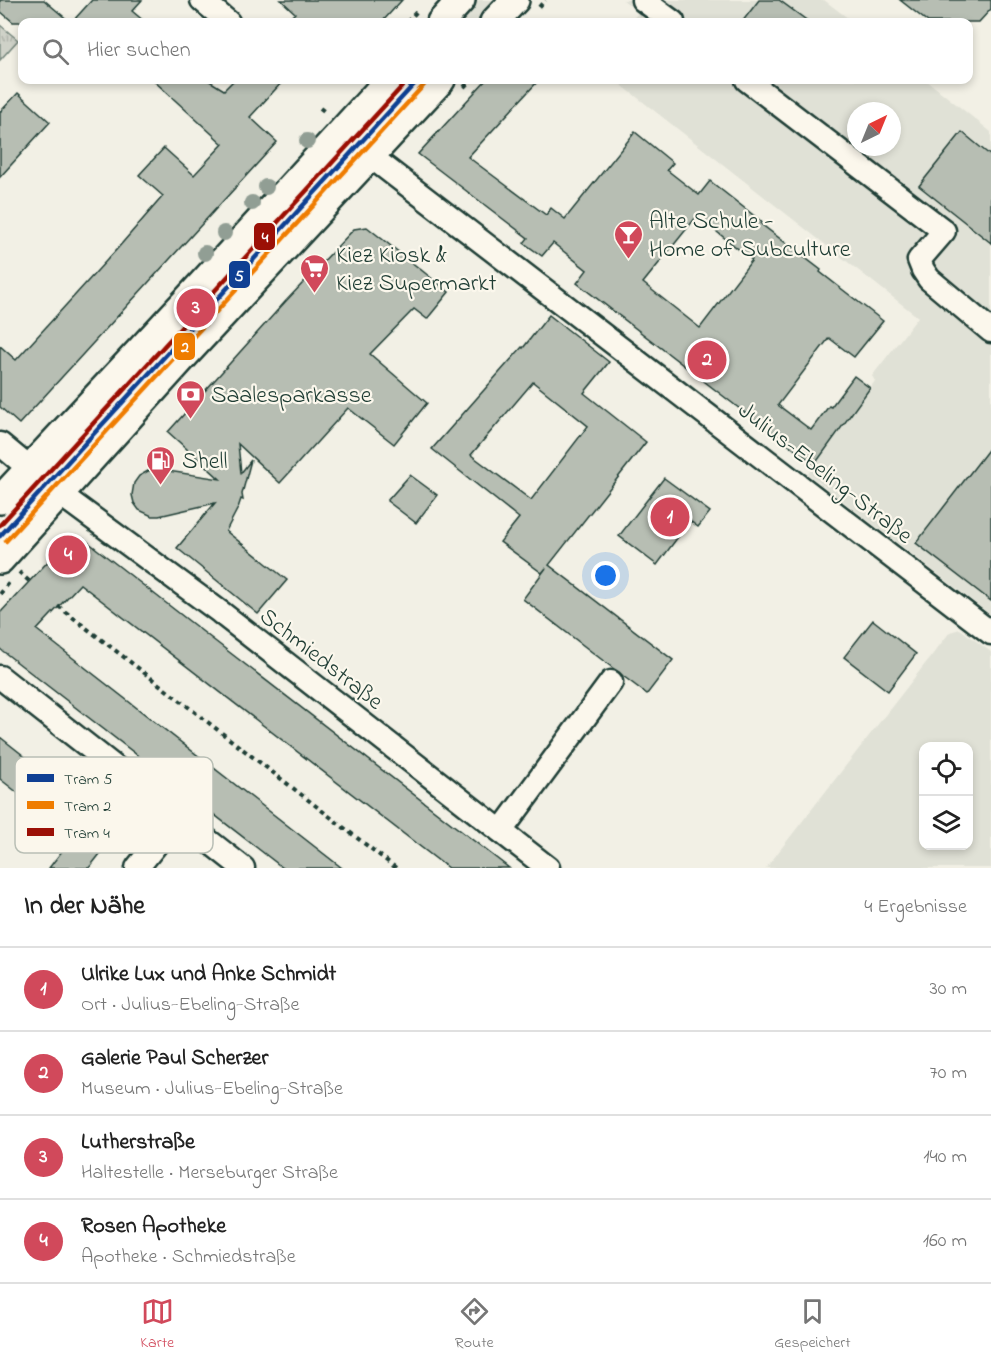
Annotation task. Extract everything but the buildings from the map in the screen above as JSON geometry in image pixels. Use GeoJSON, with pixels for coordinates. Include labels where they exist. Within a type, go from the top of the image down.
{"type":"FeatureCollection","features":[{"type":"Feature","properties":{"kind":"main road"},"geometry":{"type":"LineString","coordinates":[[445,18],[461,0]]}},
{"type":"Feature","properties":{"kind":"main road"},"geometry":{"type":"LineString","coordinates":[[498,18],[515,0]]}},
{"type":"Feature","properties":{"kind":"main road"},"geometry":{"type":"LineString","coordinates":[[0,500],[385,84]]}},
{"type":"Feature","properties":{"kind":"main road"},"geometry":{"type":"LineString","coordinates":[[0,560],[186,354],[437,84]]}},
{"type":"Feature","properties":{"kind":"main road"},"geometry":{"type":"LineString","coordinates":[[29,468],[60,494]]}},
{"type":"Feature","properties":{"kind":"street"},"geometry":{"type":"LineString","coordinates":[[202,0],[223,18]]}},
{"type":"Feature","properties":{"kind":"street"},"geometry":{"type":"LineString","coordinates":[[643,0],[668,18]]}},
{"type":"Feature","properties":{"kind":"street"},"geometry":{"type":"LineString","coordinates":[[752,84],[944,231],[920,260],[923,270],[940,289],[991,331]]}},
{"type":"Feature","properties":{"kind":"street","name":"Julius-Ebeling-Straße"},"geometry":{"type":"LineString","coordinates":[[370,156],[991,633]]}},
{"type":"Feature","properties":{"kind":"street"},"geometry":{"type":"LineString","coordinates":[[0,444],[29,468]]}},
{"type":"Feature","properties":{"kind":"street","name":"Schmiedstraße"},"geometry":{"type":"LineString","coordinates":[[60,494],[230,620],[548,868]]}},
{"type":"Feature","properties":{"kind":"street"},"geometry":{"type":"LineString","coordinates":[[0,677],[102,757]]}},
{"type":"Feature","properties":{"kind":"street"},"geometry":{"type":"LineString","coordinates":[[501,831],[611,682]]}},
{"type":"Feature","properties":{"kind":"street"},"geometry":{"type":"LineString","coordinates":[[213,844],[243,868]]}},
{"type":"Feature","properties":{"kind":"street"},"geometry":{"type":"LineString","coordinates":[[137,868],[149,853]]}},
{"type":"Feature","properties":{"kind":"path"},"geometry":{"type":"LineString","coordinates":[[320,108],[325,112]]}},
{"type":"Feature","properties":{"kind":"path"},"geometry":{"type":"LineString","coordinates":[[58,606],[396,868]]}},
{"type":"Feature","properties":{"kind":"shaded area"},"geometry":{"type":"Polygon","coordinates":[[[473,0],[500,0],[483,18],[456,18],[473,0]]]}},
{"type":"Feature","properties":{"kind":"shaded area"},"geometry":{"type":"Polygon","coordinates":[[[623,0],[824,0],[848,18],[634,18],[639,12],[623,0]]]}},
{"type":"Feature","properties":{"kind":"shaded area"},"geometry":{"type":"Polygon","coordinates":[[[396,84],[422,84],[56,483],[41,470],[396,84]]]}},
{"type":"Feature","properties":{"kind":"shaded area"},"geometry":{"type":"Polygon","coordinates":[[[620,84],[931,84],[991,132],[991,615],[808,474],[875,381],[872,376],[918,317],[620,84]]]}},
{"type":"Feature","properties":{"kind":"shaded area"},"geometry":{"type":"Polygon","coordinates":[[[27,484],[40,498],[0,542],[0,513],[27,484]]]}},
{"type":"Feature","properties":{"kind":"shaded area"},"geometry":{"type":"Polygon","coordinates":[[[960,629],[991,652],[991,868],[766,868],[950,632],[960,629]]]}},
{"type":"Feature","properties":{"kind":"green space"},"geometry":{"type":"Polygon","coordinates":[[[0,25],[18,40],[0,60],[0,25]]]}},
{"type":"Feature","properties":{"kind":"tram line","name":"4"},"geometry":{"type":"LineString","coordinates":[[0,525],[404,84]]}},
{"type":"Feature","properties":{"kind":"tram line","name":"5"},"geometry":{"type":"LineString","coordinates":[[0,536],[414,84]]}},
{"type":"Feature","properties":{"kind":"tram line","name":"2"},"geometry":{"type":"LineString","coordinates":[[6,541],[424,85]]}},
{"type":"Feature","properties":{"kind":"place","name":"Alte Schule - Home of Subculture"},"geometry":{"type":"Point","coordinates":[628,260]}},
{"type":"Feature","properties":{"kind":"place","name":"Kiez Kiosk & Kiez Supermarkt"},"geometry":{"type":"Point","coordinates":[315,294]}},
{"type":"Feature","properties":{"kind":"place","name":"Lutherstraße"},"geometry":{"type":"Point","coordinates":[196,308]}},
{"type":"Feature","properties":{"kind":"place","name":"Galerie Paul Scherzer"},"geometry":{"type":"Point","coordinates":[707,360]}},
{"type":"Feature","properties":{"kind":"place","name":"Saalesparkasse"},"geometry":{"type":"Point","coordinates":[190,420]}},
{"type":"Feature","properties":{"kind":"place","name":"Shell"},"geometry":{"type":"Point","coordinates":[161,486]}},
{"type":"Feature","properties":{"kind":"place","name":"Ulrike Lux und Anke Schmidt"},"geometry":{"type":"Point","coordinates":[670,517]}},
{"type":"Feature","properties":{"kind":"place","name":"Rosen Apotheke"},"geometry":{"type":"Point","coordinates":[68,555]}}]}
